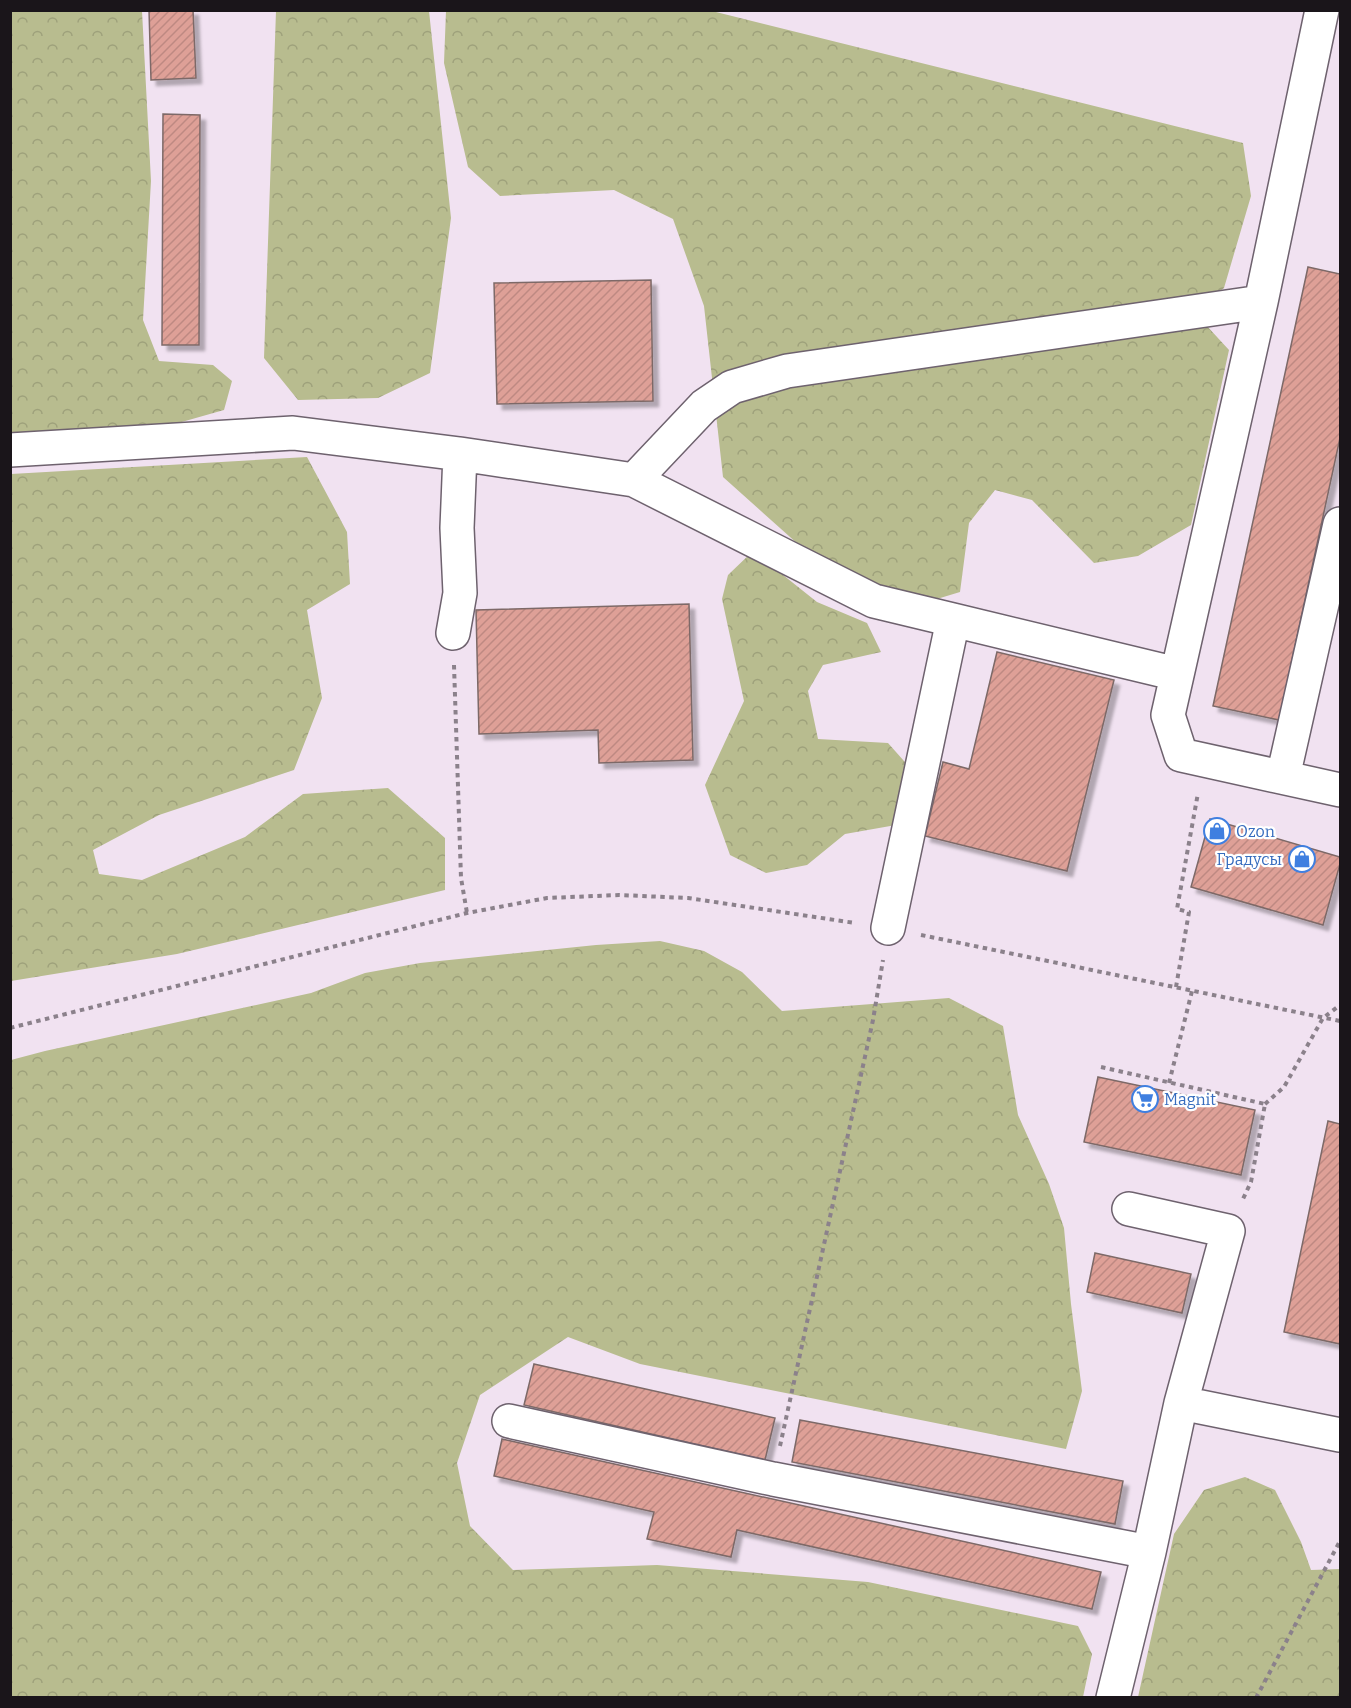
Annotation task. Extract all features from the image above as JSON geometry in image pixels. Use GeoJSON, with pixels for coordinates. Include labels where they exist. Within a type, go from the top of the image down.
{"type":"FeatureCollection","features":[{"type":"Feature","properties":{"kind":"street"},"geometry":{"type":"LineString","coordinates":[[1322,10],[1261,302],[1168,715],[1181,755],[1341,790]]}},
{"type":"Feature","properties":{"kind":"street"},"geometry":{"type":"LineString","coordinates":[[634,480],[704,406],[732,387],[787,371],[1261,302]]}},
{"type":"Feature","properties":{"kind":"street"},"geometry":{"type":"LineString","coordinates":[[10,450],[293,433],[460,454],[634,480],[874,602],[1177,674]]}},
{"type":"Feature","properties":{"kind":"street"},"geometry":{"type":"LineString","coordinates":[[453,633],[460,593],[457,528],[460,454]]}},
{"type":"Feature","properties":{"kind":"street"},"geometry":{"type":"LineString","coordinates":[[1283,777],[1341,524]]}},
{"type":"Feature","properties":{"kind":"street"},"geometry":{"type":"LineString","coordinates":[[888,928],[952,620]]}},
{"type":"Feature","properties":{"kind":"street"},"geometry":{"type":"LineString","coordinates":[[1113,1698],[1149,1552],[1181,1403],[1228,1231],[1129,1209]]}},
{"type":"Feature","properties":{"kind":"street"},"geometry":{"type":"LineString","coordinates":[[1181,1403],[1341,1435]]}},
{"type":"Feature","properties":{"kind":"street"},"geometry":{"type":"LineString","coordinates":[[509,1421],[773,1479],[1149,1552]]}},
{"type":"Feature","properties":{"kind":"path"},"geometry":{"type":"LineString","coordinates":[[453,633],[461,878],[467,913]]}},
{"type":"Feature","properties":{"kind":"path"},"geometry":{"type":"LineString","coordinates":[[1176,987],[1189,912],[1177,909],[1204,761]]}},
{"type":"Feature","properties":{"kind":"path"},"geometry":{"type":"LineString","coordinates":[[10,1028],[467,913],[547,898],[619,895],[688,898],[888,928],[1341,1021]]}},
{"type":"Feature","properties":{"kind":"path"},"geometry":{"type":"LineString","coordinates":[[773,1479],[873,1020],[888,928]]}},
{"type":"Feature","properties":{"kind":"path"},"geometry":{"type":"LineString","coordinates":[[1169,1083],[1192,991]]}},
{"type":"Feature","properties":{"kind":"path"},"geometry":{"type":"LineString","coordinates":[[1228,1231],[1251,1182],[1265,1104],[1284,1087],[1323,1018],[1341,1005]]}},
{"type":"Feature","properties":{"kind":"path"},"geometry":{"type":"LineString","coordinates":[[1101,1067],[1265,1104]]}},
{"type":"Feature","properties":{"kind":"path"},"geometry":{"type":"LineString","coordinates":[[1256,1698],[1341,1541]]}},
{"type":"Feature","properties":{"kind":"green space"},"geometry":{"type":"Polygon","coordinates":[[[10,11],[142,11],[151,181],[143,320],[159,361],[213,365],[232,381],[224,410],[157,429],[11,436],[10,11]]]}},
{"type":"Feature","properties":{"kind":"green space"},"geometry":{"type":"Polygon","coordinates":[[[276,11],[429,11],[451,218],[430,373],[378,398],[298,400],[264,358],[276,11]]]}},
{"type":"Feature","properties":{"kind":"green space"},"geometry":{"type":"Polygon","coordinates":[[[446,11],[712,11],[1243,143],[1251,196],[1224,288],[1194,312],[1229,350],[1191,525],[1138,556],[1094,563],[1032,500],[995,490],[969,523],[960,592],[927,602],[877,591],[799,545],[723,477],[704,306],[673,219],[614,190],[500,196],[468,167],[444,63],[446,11]]]}},
{"type":"Feature","properties":{"kind":"green space"},"geometry":{"type":"Polygon","coordinates":[[[307,457],[347,532],[350,584],[307,610],[322,698],[294,770],[159,815],[93,850],[99,874],[142,880],[245,837],[303,794],[388,788],[445,838],[445,890],[177,954],[11,981],[11,474],[307,457]]]}},
{"type":"Feature","properties":{"kind":"green space"},"geometry":{"type":"Polygon","coordinates":[[[753,551],[817,602],[867,623],[881,652],[823,665],[808,691],[818,739],[888,743],[912,770],[896,825],[845,834],[807,865],[766,873],[730,855],[705,785],[744,701],[722,599],[728,575],[753,551]]]}},
{"type":"Feature","properties":{"kind":"green space"},"geometry":{"type":"Polygon","coordinates":[[[660,941],[704,951],[742,972],[782,1011],[949,998],[1003,1026],[1018,1115],[1049,1184],[1064,1228],[1082,1391],[1066,1449],[640,1364],[568,1337],[480,1395],[457,1463],[470,1526],[513,1570],[657,1565],[868,1582],[1078,1626],[1092,1654],[1083,1697],[11,1697],[11,1060],[311,993],[365,973],[420,963],[596,945],[660,941]]]}},
{"type":"Feature","properties":{"kind":"green space"},"geometry":{"type":"Polygon","coordinates":[[[1245,1477],[1275,1490],[1301,1542],[1311,1570],[1340,1569],[1340,1697],[1138,1697],[1174,1534],[1204,1490],[1245,1477]]]}},
{"type":"Feature","properties":{"kind":"building"},"geometry":{"type":"Polygon","coordinates":[[[149,10],[193,10],[196,78],[151,80],[149,10]]]}},
{"type":"Feature","properties":{"kind":"building"},"geometry":{"type":"Polygon","coordinates":[[[163,114],[200,115],[199,345],[162,345],[163,114]]]}},
{"type":"Feature","properties":{"kind":"building"},"geometry":{"type":"Polygon","coordinates":[[[1308,267],[1340,274],[1340,438],[1279,720],[1213,706],[1308,267]]]}},
{"type":"Feature","properties":{"kind":"building"},"geometry":{"type":"Polygon","coordinates":[[[651,280],[653,401],[497,404],[494,283],[651,280]]]}},
{"type":"Feature","properties":{"kind":"building"},"geometry":{"type":"Polygon","coordinates":[[[689,604],[693,760],[599,763],[598,730],[479,734],[476,610],[689,604]]]}},
{"type":"Feature","properties":{"kind":"building"},"geometry":{"type":"Polygon","coordinates":[[[997,652],[1114,680],[1067,871],[925,836],[943,762],[969,769],[997,652]]]}},
{"type":"Feature","properties":{"kind":"building"},"geometry":{"type":"Polygon","coordinates":[[[1210,819],[1340,857],[1323,925],[1191,887],[1210,819]]]}},
{"type":"Feature","properties":{"kind":"building"},"geometry":{"type":"Polygon","coordinates":[[[1098,1077],[1255,1110],[1241,1175],[1084,1142],[1098,1077]]]}},
{"type":"Feature","properties":{"kind":"building"},"geometry":{"type":"Polygon","coordinates":[[[1328,1121],[1340,1124],[1340,1344],[1284,1332],[1328,1121]]]}},
{"type":"Feature","properties":{"kind":"building"},"geometry":{"type":"Polygon","coordinates":[[[1095,1253],[1191,1274],[1182,1313],[1087,1292],[1095,1253]]]}},
{"type":"Feature","properties":{"kind":"building"},"geometry":{"type":"Polygon","coordinates":[[[534,1364],[775,1418],[765,1460],[524,1405],[534,1364]]]}},
{"type":"Feature","properties":{"kind":"building"},"geometry":{"type":"Polygon","coordinates":[[[800,1420],[1123,1481],[1115,1524],[792,1462],[800,1420]]]}},
{"type":"Feature","properties":{"kind":"building"},"geometry":{"type":"Polygon","coordinates":[[[502,1439],[1101,1572],[1092,1609],[737,1530],[731,1557],[647,1539],[654,1512],[494,1476],[502,1439]]]}},
{"type":"Feature","properties":{"kind":"place","name":"Ozon"},"geometry":{"type":"Point","coordinates":[1217,831]}},
{"type":"Feature","properties":{"kind":"place","name":"Градусы"},"geometry":{"type":"Point","coordinates":[1302,859]}},
{"type":"Feature","properties":{"kind":"place","name":"Magnit"},"geometry":{"type":"Point","coordinates":[1145,1099]}}]}
